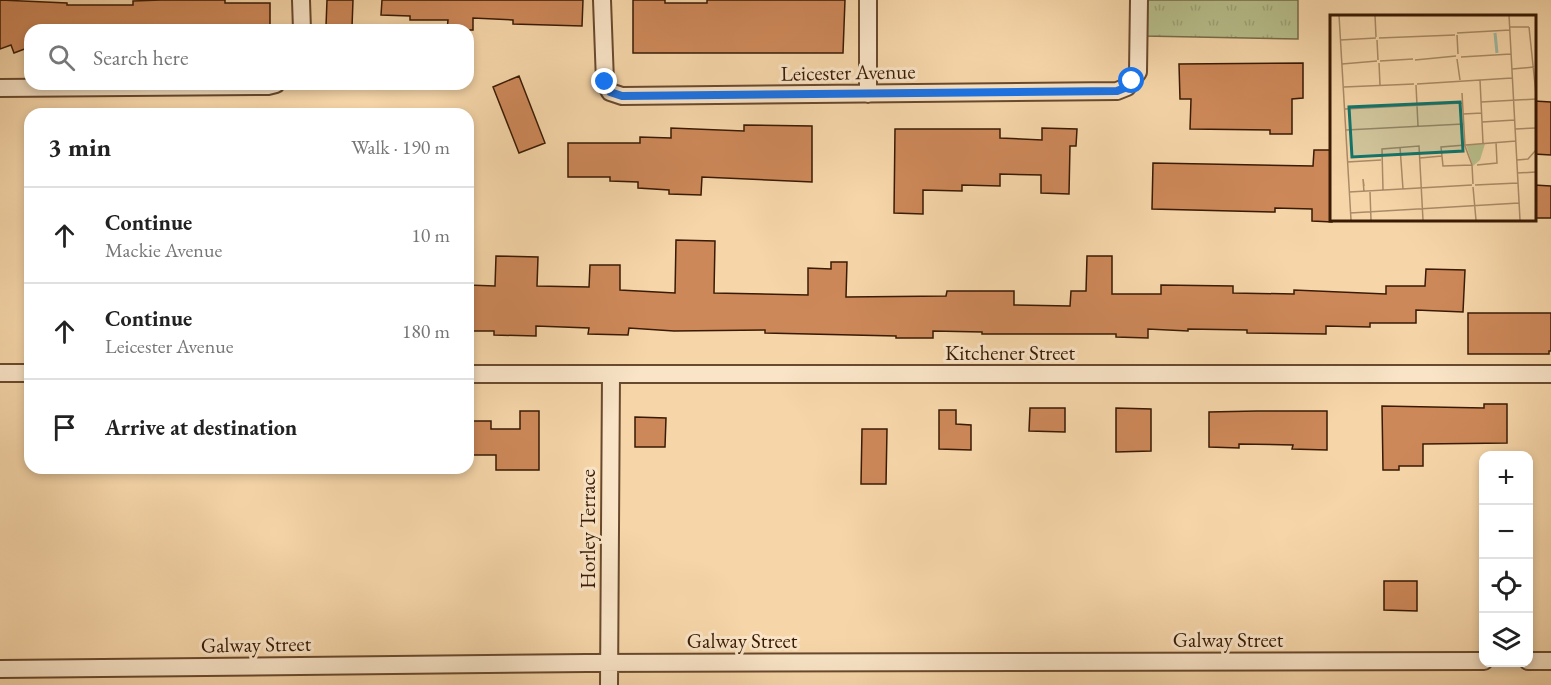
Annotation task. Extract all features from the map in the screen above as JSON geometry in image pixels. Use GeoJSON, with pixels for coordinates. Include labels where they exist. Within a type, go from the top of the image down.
{"type":"FeatureCollection","features":[{"type":"Feature","properties":{"kind":"street"},"geometry":{"type":"LineString","coordinates":[[301,0],[302,24]]}},
{"type":"Feature","properties":{"kind":"street","name":"Leicester Avenue"},"geometry":{"type":"LineString","coordinates":[[602,0],[604,77],[610,92],[622,96],[1117,91],[1127,87],[1138,72],[1139,0]]}},
{"type":"Feature","properties":{"kind":"street"},"geometry":{"type":"LineString","coordinates":[[868,0],[868,94]]}},
{"type":"Feature","properties":{"kind":"street"},"geometry":{"type":"LineString","coordinates":[[0,88],[24,88]]}},
{"type":"Feature","properties":{"kind":"street"},"geometry":{"type":"LineString","coordinates":[[0,373],[24,373]]}},
{"type":"Feature","properties":{"kind":"street","name":"Kitchener Street"},"geometry":{"type":"LineString","coordinates":[[474,374],[1551,374]]}},
{"type":"Feature","properties":{"kind":"street","name":"Horley Terrace"},"geometry":{"type":"LineString","coordinates":[[609,685],[611,374]]}},
{"type":"Feature","properties":{"kind":"street","name":"Galway Street"},"geometry":{"type":"LineString","coordinates":[[0,669],[609,663],[1479,661]]}},
{"type":"Feature","properties":{"kind":"street"},"geometry":{"type":"LineString","coordinates":[[1533,661],[1551,661]]}},
{"type":"Feature","properties":{"kind":"green space"},"geometry":{"type":"Polygon","coordinates":[[[1144,0],[1298,0],[1298,39],[1144,36],[1144,0]]]}},
{"type":"Feature","properties":{"kind":"building"},"geometry":{"type":"Polygon","coordinates":[[[0,0],[67,3],[67,5],[133,5],[133,1],[161,0],[270,3],[270,24],[24,24],[24,49],[14,53],[11,45],[0,49],[0,0]]]}},
{"type":"Feature","properties":{"kind":"building"},"geometry":{"type":"Polygon","coordinates":[[[327,0],[353,0],[352,24],[326,24],[327,0]]]}},
{"type":"Feature","properties":{"kind":"building"},"geometry":{"type":"Polygon","coordinates":[[[382,0],[583,0],[582,26],[513,24],[513,20],[473,18],[473,24],[448,24],[448,20],[410,20],[410,16],[381,15],[382,0]]]}},
{"type":"Feature","properties":{"kind":"building"},"geometry":{"type":"Polygon","coordinates":[[[633,0],[707,3],[707,0],[845,0],[843,53],[633,53],[633,0]]]}},
{"type":"Feature","properties":{"kind":"building"},"geometry":{"type":"Polygon","coordinates":[[[1303,63],[1303,98],[1292,99],[1292,134],[1270,134],[1270,130],[1190,129],[1191,99],[1180,99],[1179,64],[1303,63]]]}},
{"type":"Feature","properties":{"kind":"building"},"geometry":{"type":"Polygon","coordinates":[[[519,76],[545,143],[519,153],[493,87],[519,76]]]}},
{"type":"Feature","properties":{"kind":"building"},"geometry":{"type":"Polygon","coordinates":[[[1536,101],[1551,102],[1551,155],[1536,154],[1536,101]]]}},
{"type":"Feature","properties":{"kind":"building"},"geometry":{"type":"Polygon","coordinates":[[[744,125],[812,126],[812,182],[702,177],[701,195],[669,194],[669,190],[638,188],[638,182],[610,181],[610,177],[568,177],[568,143],[640,143],[640,137],[671,138],[671,128],[744,131],[744,125]]]}},
{"type":"Feature","properties":{"kind":"building"},"geometry":{"type":"Polygon","coordinates":[[[1042,128],[1077,129],[1076,146],[1070,146],[1069,194],[1041,193],[1041,175],[1000,174],[1000,186],[962,185],[962,191],[923,190],[923,214],[894,213],[895,129],[1000,129],[1000,138],[1042,140],[1042,128]]]}},
{"type":"Feature","properties":{"kind":"building"},"geometry":{"type":"Polygon","coordinates":[[[1314,150],[1330,150],[1330,220],[1332,222],[1312,221],[1312,209],[1275,208],[1275,212],[1152,209],[1153,163],[1313,166],[1314,150]]]}},
{"type":"Feature","properties":{"kind":"building"},"geometry":{"type":"Polygon","coordinates":[[[1536,185],[1551,186],[1551,218],[1536,218],[1536,185]]]}},
{"type":"Feature","properties":{"kind":"building"},"geometry":{"type":"Polygon","coordinates":[[[676,240],[715,241],[714,293],[808,295],[808,268],[831,269],[831,262],[847,262],[846,297],[946,296],[947,291],[1014,291],[1014,305],[1070,306],[1071,291],[1086,291],[1087,256],[1112,256],[1112,294],[1161,294],[1161,285],[1233,286],[1233,293],[1294,294],[1294,290],[1386,294],[1386,286],[1425,286],[1426,269],[1465,270],[1463,312],[1416,310],[1416,323],[1370,323],[1370,327],[1326,326],[1326,334],[1148,329],[1148,338],[1116,337],[1116,334],[982,334],[982,332],[933,331],[933,338],[896,338],[896,336],[765,333],[765,330],[674,331],[629,328],[628,335],[588,334],[589,328],[536,326],[536,336],[494,335],[494,331],[474,331],[474,285],[495,286],[496,256],[538,257],[537,286],[589,287],[590,265],[620,265],[620,290],[675,293],[676,240]]]}},
{"type":"Feature","properties":{"kind":"building"},"geometry":{"type":"Polygon","coordinates":[[[1468,313],[1551,313],[1551,351],[1549,354],[1468,354],[1468,313]]]}},
{"type":"Feature","properties":{"kind":"building"},"geometry":{"type":"Polygon","coordinates":[[[1484,404],[1507,404],[1507,443],[1423,444],[1423,466],[1399,466],[1399,470],[1383,470],[1382,406],[1484,408],[1484,404]]]}},
{"type":"Feature","properties":{"kind":"building"},"geometry":{"type":"Polygon","coordinates":[[[1030,408],[1065,408],[1065,432],[1029,431],[1030,408]]]}},
{"type":"Feature","properties":{"kind":"building"},"geometry":{"type":"Polygon","coordinates":[[[1116,408],[1151,409],[1151,451],[1116,452],[1116,408]]]}},
{"type":"Feature","properties":{"kind":"building"},"geometry":{"type":"Polygon","coordinates":[[[939,410],[956,410],[956,424],[971,425],[971,450],[939,449],[939,410]]]}},
{"type":"Feature","properties":{"kind":"building"},"geometry":{"type":"Polygon","coordinates":[[[520,411],[539,411],[539,470],[496,470],[496,455],[474,455],[474,421],[491,421],[491,429],[520,429],[520,411]]]}},
{"type":"Feature","properties":{"kind":"building"},"geometry":{"type":"Polygon","coordinates":[[[1327,411],[1327,450],[1292,449],[1293,445],[1239,444],[1239,448],[1209,447],[1209,412],[1327,411]]]}},
{"type":"Feature","properties":{"kind":"building"},"geometry":{"type":"Polygon","coordinates":[[[635,417],[666,418],[665,447],[635,447],[635,417]]]}},
{"type":"Feature","properties":{"kind":"building"},"geometry":{"type":"Polygon","coordinates":[[[862,429],[887,429],[886,484],[861,484],[862,429]]]}},
{"type":"Feature","properties":{"kind":"building"},"geometry":{"type":"Polygon","coordinates":[[[1384,581],[1417,581],[1417,611],[1384,610],[1384,581]]]}},
{"type":"Feature","properties":{"kind":"route"},"geometry":{"type":"LineString","coordinates":[[605,82],[610,92],[622,96],[1117,91],[1127,87],[1132,81]]}}]}
